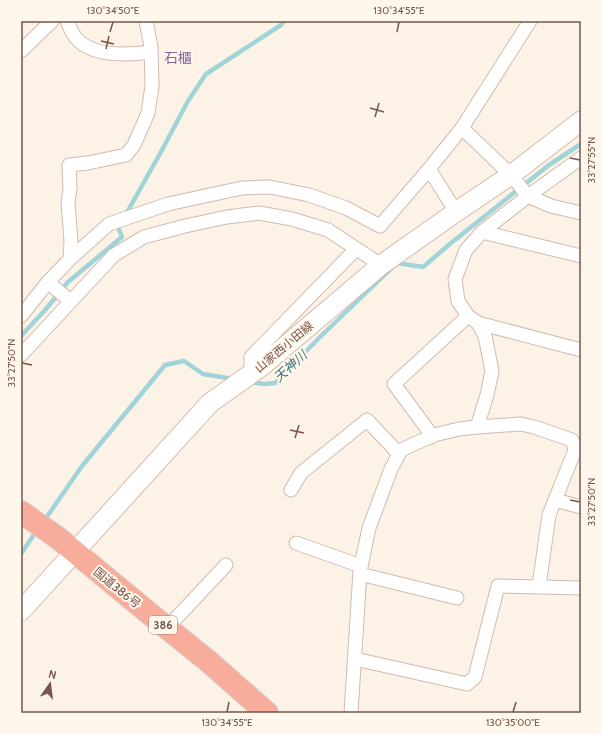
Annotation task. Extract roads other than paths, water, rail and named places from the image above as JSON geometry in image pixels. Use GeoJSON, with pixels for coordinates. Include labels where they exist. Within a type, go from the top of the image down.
{"type":"FeatureCollection","features":[{"type":"Feature","properties":{"kind":"highway","name":"国道386号"},"geometry":{"type":"LineString","coordinates":[[21,512],[66,545],[208,662],[267,713]]}},
{"type":"Feature","properties":{"kind":"main road","name":"山家西小田線"},"geometry":{"type":"LineString","coordinates":[[21,611],[66,545],[210,403],[262,366],[381,265],[511,175],[581,121]]}},
{"type":"Feature","properties":{"kind":"street"},"geometry":{"type":"LineString","coordinates":[[21,51],[52,21]]}},
{"type":"Feature","properties":{"kind":"street"},"geometry":{"type":"LineString","coordinates":[[67,21],[76,38],[90,49],[108,53],[139,54],[150,52]]}},
{"type":"Feature","properties":{"kind":"street"},"geometry":{"type":"LineString","coordinates":[[70,260],[71,241],[68,203],[70,188],[69,165],[126,156],[134,145],[148,113],[152,86],[146,21]]}},
{"type":"Feature","properties":{"kind":"street"},"geometry":{"type":"LineString","coordinates":[[21,316],[48,282],[109,224],[168,204],[242,188],[270,187],[309,195],[346,208],[380,226],[462,128],[530,21]]}},
{"type":"Feature","properties":{"kind":"street"},"geometry":{"type":"LineString","coordinates":[[462,128],[511,175],[528,196],[551,206],[581,213]]}},
{"type":"Feature","properties":{"kind":"street"},"geometry":{"type":"LineString","coordinates":[[477,426],[487,395],[492,371],[485,336],[458,301],[454,279],[466,250],[482,232],[528,196],[581,158]]}},
{"type":"Feature","properties":{"kind":"street"},"geometry":{"type":"LineString","coordinates":[[429,169],[456,212]]}},
{"type":"Feature","properties":{"kind":"street"},"geometry":{"type":"LineString","coordinates":[[21,355],[114,255],[144,238],[185,226],[227,217],[259,213],[292,219],[328,230],[381,265]]}},
{"type":"Feature","properties":{"kind":"street"},"geometry":{"type":"LineString","coordinates":[[482,232],[581,256]]}},
{"type":"Feature","properties":{"kind":"street"},"geometry":{"type":"LineString","coordinates":[[250,374],[251,357],[356,249]]}},
{"type":"Feature","properties":{"kind":"street"},"geometry":{"type":"LineString","coordinates":[[48,282],[70,301]]}},
{"type":"Feature","properties":{"kind":"street"},"geometry":{"type":"LineString","coordinates":[[473,320],[581,350]]}},
{"type":"Feature","properties":{"kind":"street"},"geometry":{"type":"LineString","coordinates":[[431,437],[428,430],[394,384],[473,320]]}},
{"type":"Feature","properties":{"kind":"street"},"geometry":{"type":"LineString","coordinates":[[291,490],[301,473],[366,420],[399,454]]}},
{"type":"Feature","properties":{"kind":"street"},"geometry":{"type":"LineString","coordinates":[[351,713],[361,570],[369,528],[391,469],[401,450],[431,437],[459,429],[477,426],[522,424],[572,440],[575,450],[549,516],[539,586]]}},
{"type":"Feature","properties":{"kind":"street"},"geometry":{"type":"LineString","coordinates":[[555,500],[581,507]]}},
{"type":"Feature","properties":{"kind":"street"},"geometry":{"type":"LineString","coordinates":[[296,543],[361,570],[457,598]]}},
{"type":"Feature","properties":{"kind":"street"},"geometry":{"type":"LineString","coordinates":[[167,628],[226,565]]}},
{"type":"Feature","properties":{"kind":"street"},"geometry":{"type":"LineString","coordinates":[[355,660],[467,684],[475,677],[498,586],[581,588]]}},
{"type":"Feature","properties":{"kind":"waterway"},"geometry":{"type":"LineString","coordinates":[[125,216],[188,101],[206,74],[281,25],[284,21]]}},
{"type":"Feature","properties":{"kind":"waterway","name":"天神川"},"geometry":{"type":"LineString","coordinates":[[250,382],[264,384],[275,383],[322,335],[397,263],[423,267],[549,165],[581,144]]}},
{"type":"Feature","properties":{"kind":"waterway"},"geometry":{"type":"LineString","coordinates":[[21,336],[68,282],[122,237],[118,227],[120,224]]}},
{"type":"Feature","properties":{"kind":"waterway","name":"天神川"},"geometry":{"type":"LineString","coordinates":[[44,521],[82,466],[165,365],[184,361],[203,374],[233,379]]}},
{"type":"Feature","properties":{"kind":"waterway","name":"天神川"},"geometry":{"type":"LineString","coordinates":[[21,554],[37,530]]}},
{"type":"Feature","properties":{"kind":"district","name":"石櫃"},"geometry":{"type":"Point","coordinates":[178,58]}}]}
